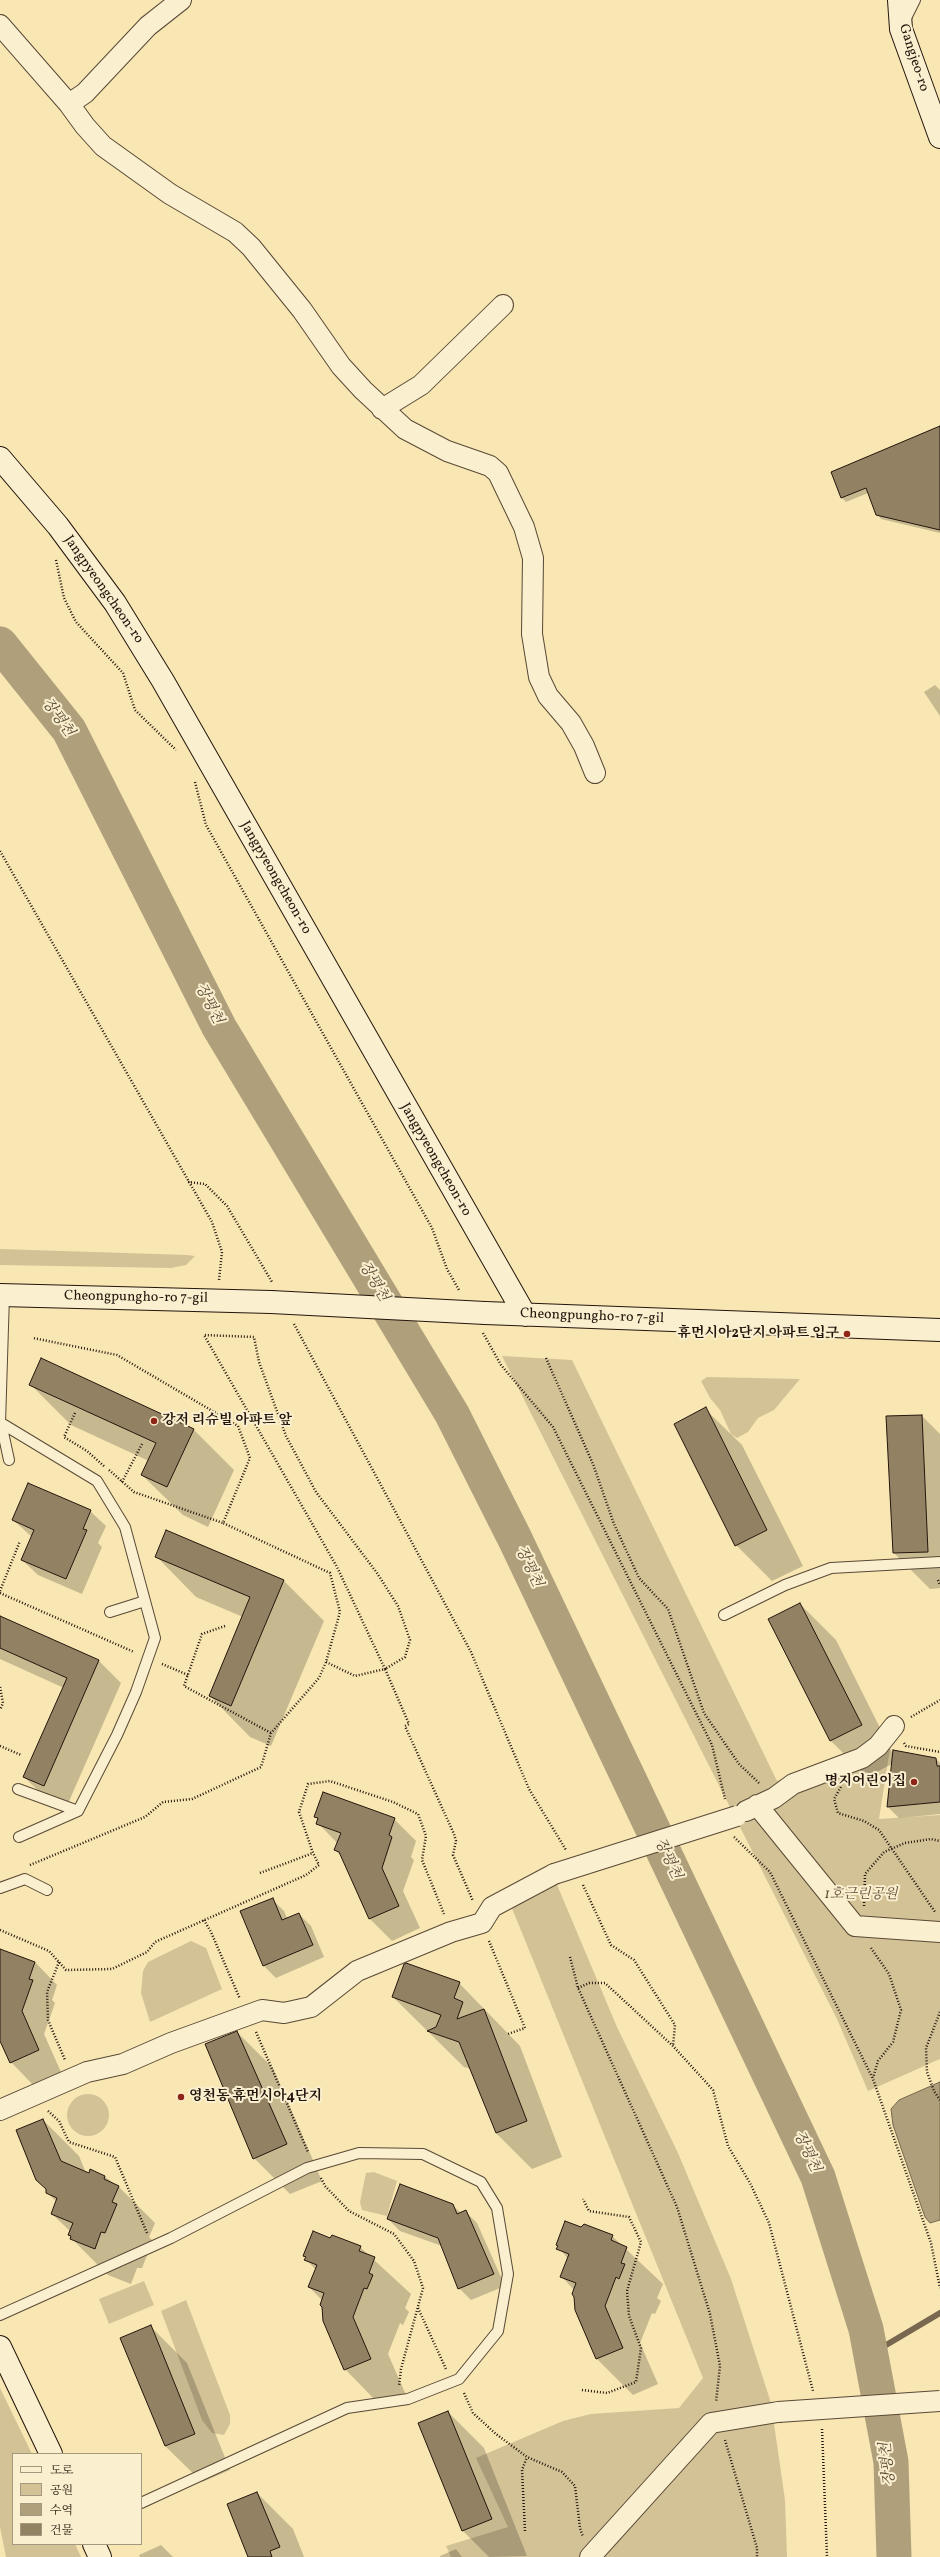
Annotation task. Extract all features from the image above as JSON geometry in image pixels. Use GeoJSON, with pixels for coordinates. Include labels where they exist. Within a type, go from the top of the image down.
{"type":"FeatureCollection","features":[{"type":"Feature","properties":{"kind":"street"},"geometry":{"type":"LineString","coordinates":[[69,104],[85,93],[163,12],[181,0]]}},
{"type":"Feature","properties":{"kind":"street","name":"Gangjeo-ro"},"geometry":{"type":"LineString","coordinates":[[899,0],[901,29],[940,137]]}},
{"type":"Feature","properties":{"kind":"street"},"geometry":{"type":"LineString","coordinates":[[0,25],[69,104],[85,126],[103,146],[170,194],[235,232],[251,247],[302,310],[341,366],[382,409],[405,429],[447,451],[490,466],[498,473],[508,488],[524,527],[533,558],[532,634],[539,677],[548,696],[571,723],[584,746],[595,773]]}},
{"type":"Feature","properties":{"kind":"street"},"geometry":{"type":"LineString","coordinates":[[382,409],[421,385],[503,305]]}},
{"type":"Feature","properties":{"kind":"street","name":"Jangpyeongcheon-ro"},"geometry":{"type":"LineString","coordinates":[[0,458],[58,526],[115,602],[163,681],[525,1315]]}},
{"type":"Feature","properties":{"kind":"street","name":"Cheongpungho-ro 7-gil"},"geometry":{"type":"LineString","coordinates":[[2,1295],[217,1300],[272,1293],[483,1322],[525,1315],[940,1330]]}},
{"type":"Feature","properties":{"kind":"street"},"geometry":{"type":"LineString","coordinates":[[0,2110],[87,2072],[123,2064],[171,2043],[262,2010],[284,2013],[311,2007],[357,1971],[451,1932],[482,1924],[492,1907],[554,1874],[732,1818],[765,1801],[793,1784],[862,1758],[878,1746],[894,1726]]}},
{"type":"Feature","properties":{"kind":"street"},"geometry":{"type":"LineString","coordinates":[[765,1801],[864,1927],[938,1923]]}},
{"type":"Feature","properties":{"kind":"street"},"geometry":{"type":"LineString","coordinates":[[0,2347],[51,2453]]}},
{"type":"Feature","properties":{"kind":"street"},"geometry":{"type":"LineString","coordinates":[[591,2556],[715,2422],[778,2412],[940,2401]]}},
{"type":"Feature","properties":{"kind":"street"},"geometry":{"type":"LineString","coordinates":[[94,2545],[100,2557]]}},
{"type":"Feature","properties":{"kind":"lane"},"geometry":{"type":"LineString","coordinates":[[901,29],[915,0]]}},
{"type":"Feature","properties":{"kind":"lane"},"geometry":{"type":"LineString","coordinates":[[2,1295],[0,1423],[9,1460]]}},
{"type":"Feature","properties":{"kind":"lane"},"geometry":{"type":"LineString","coordinates":[[0,1423],[98,1481],[125,1527],[155,1638],[136,1692],[118,1735],[78,1811],[20,1836]]}},
{"type":"Feature","properties":{"kind":"lane"},"geometry":{"type":"LineString","coordinates":[[724,1615],[785,1585],[831,1568],[940,1562]]}},
{"type":"Feature","properties":{"kind":"lane"},"geometry":{"type":"LineString","coordinates":[[110,1612],[145,1601]]}},
{"type":"Feature","properties":{"kind":"lane"},"geometry":{"type":"LineString","coordinates":[[18,1789],[78,1811]]}},
{"type":"Feature","properties":{"kind":"lane"},"geometry":{"type":"LineString","coordinates":[[0,1888],[25,1879],[47,1890]]}},
{"type":"Feature","properties":{"kind":"lane"},"geometry":{"type":"LineString","coordinates":[[0,2315],[153,2246],[314,2166],[359,2153],[423,2154],[480,2182],[497,2208],[508,2274],[498,2331],[456,2380],[408,2399],[347,2408],[142,2503]]}},
{"type":"Feature","properties":{"kind":"path"},"geometry":{"type":"LineString","coordinates":[[55,556],[64,598],[76,622],[122,673],[135,710],[178,753]]}},
{"type":"Feature","properties":{"kind":"path"},"geometry":{"type":"LineString","coordinates":[[194,777],[206,825],[252,910],[432,1228],[447,1268],[462,1296]]}},
{"type":"Feature","properties":{"kind":"path"},"geometry":{"type":"LineString","coordinates":[[0,851],[212,1222],[222,1252],[217,1300]]}},
{"type":"Feature","properties":{"kind":"path"},"geometry":{"type":"LineString","coordinates":[[188,1182],[205,1184],[227,1206],[272,1293]]}},
{"type":"Feature","properties":{"kind":"path"},"geometry":{"type":"LineString","coordinates":[[291,1318],[471,1652],[529,1789],[567,1852]]}},
{"type":"Feature","properties":{"kind":"path"},"geometry":{"type":"LineString","coordinates":[[483,1322],[501,1365],[554,1427],[712,1745],[732,1818],[734,1838],[770,1872],[873,2079],[931,2243],[940,2288]]}},
{"type":"Feature","properties":{"kind":"path"},"geometry":{"type":"LineString","coordinates":[[326,1662],[355,1676],[386,1669],[404,1657],[410,1640],[398,1606],[377,1573],[316,1492],[290,1443],[259,1362],[254,1337],[204,1335],[337,1566],[386,1669],[409,1724],[405,1726],[454,1834],[456,1841],[453,1855],[474,1904],[489,1899],[492,1907]]}},
{"type":"Feature","properties":{"kind":"path"},"geometry":{"type":"LineString","coordinates":[[33,1338],[117,1355],[238,1426],[250,1458],[223,1523]]}},
{"type":"Feature","properties":{"kind":"path"},"geometry":{"type":"LineString","coordinates":[[546,1358],[594,1464],[614,1524],[639,1578],[668,1609],[704,1713],[765,1801]]}},
{"type":"Feature","properties":{"kind":"path"},"geometry":{"type":"LineString","coordinates":[[26,1867],[145,1817],[163,1802],[192,1799],[261,1767],[271,1733],[319,1678],[326,1662],[340,1612],[330,1573],[223,1523],[134,1492],[88,1451],[64,1437],[74,1413]]}},
{"type":"Feature","properties":{"kind":"path"},"geometry":{"type":"LineString","coordinates":[[122,1482],[142,1444]]}},
{"type":"Feature","properties":{"kind":"path"},"geometry":{"type":"LineString","coordinates":[[20,1541],[0,1592],[134,1652]]}},
{"type":"Feature","properties":{"kind":"path"},"geometry":{"type":"LineString","coordinates":[[938,1580],[940,1585]]}},
{"type":"Feature","properties":{"kind":"path"},"geometry":{"type":"LineString","coordinates":[[225,1626],[202,1634],[184,1686],[271,1733]]}},
{"type":"Feature","properties":{"kind":"path"},"geometry":{"type":"LineString","coordinates":[[162,1664],[188,1674]]}},
{"type":"Feature","properties":{"kind":"path"},"geometry":{"type":"LineString","coordinates":[[0,1687],[3,1703],[0,1710]]}},
{"type":"Feature","properties":{"kind":"path"},"geometry":{"type":"LineString","coordinates":[[940,1700],[894,1726],[906,1746],[940,1752]]}},
{"type":"Feature","properties":{"kind":"path"},"geometry":{"type":"LineString","coordinates":[[0,1746],[21,1756]]}},
{"type":"Feature","properties":{"kind":"path"},"geometry":{"type":"LineString","coordinates":[[845,1764],[847,1775],[834,1799],[838,1813],[864,1821],[879,1830],[938,1923]]}},
{"type":"Feature","properties":{"kind":"path"},"geometry":{"type":"LineString","coordinates":[[0,1930],[49,1951],[66,1970],[112,1969],[147,1952],[155,1942],[306,1875],[318,1866],[299,1812],[308,1784],[330,1781],[393,1802],[418,1814],[426,1836],[422,1860],[451,1932]]}},
{"type":"Feature","properties":{"kind":"path"},"geometry":{"type":"LineString","coordinates":[[873,2079],[878,2061],[893,2042],[901,2010],[889,1974],[864,1927],[865,1874],[884,1852],[906,1844],[931,1839],[940,1841]]}},
{"type":"Feature","properties":{"kind":"path"},"geometry":{"type":"LineString","coordinates":[[260,1873],[313,1853]]}},
{"type":"Feature","properties":{"kind":"path"},"geometry":{"type":"LineString","coordinates":[[581,1881],[610,1945],[634,1960],[675,2025],[673,2046]]}},
{"type":"Feature","properties":{"kind":"path"},"geometry":{"type":"LineString","coordinates":[[204,1920],[211,1932],[314,2166],[325,2186],[349,2210],[394,2234],[414,2261],[423,2288],[401,2369],[398,2400]]}},
{"type":"Feature","properties":{"kind":"path"},"geometry":{"type":"LineString","coordinates":[[482,1924],[525,2028],[508,2034]]}},
{"type":"Feature","properties":{"kind":"path"},"geometry":{"type":"LineString","coordinates":[[570,1957],[578,1988],[677,2207],[710,2314],[720,2366],[715,2422],[757,2548],[757,2557]]}},
{"type":"Feature","properties":{"kind":"path"},"geometry":{"type":"LineString","coordinates":[[59,1962],[48,1992],[48,2020],[72,2078]]}},
{"type":"Feature","properties":{"kind":"path"},"geometry":{"type":"LineString","coordinates":[[578,1988],[589,1983],[606,1983],[673,2046],[713,2090],[728,2146],[750,2183],[770,2223],[814,2393]]}},
{"type":"Feature","properties":{"kind":"path"},"geometry":{"type":"LineString","coordinates":[[940,2012],[926,2048],[927,2072],[931,2086],[940,2100]]}},
{"type":"Feature","properties":{"kind":"path"},"geometry":{"type":"LineString","coordinates":[[37,2093],[41,2104],[59,2121],[69,2142],[115,2158],[153,2246]]}},
{"type":"Feature","properties":{"kind":"path"},"geometry":{"type":"LineString","coordinates":[[582,2390],[607,2393],[636,2382],[641,2348],[629,2316],[627,2291],[641,2242],[629,2217],[589,2212],[583,2199]]}},
{"type":"Feature","properties":{"kind":"path"},"geometry":{"type":"LineString","coordinates":[[418,2308],[473,2413],[496,2434],[527,2457],[562,2472],[575,2486],[580,2528],[591,2556]]}},
{"type":"Feature","properties":{"kind":"path"},"geometry":{"type":"LineString","coordinates":[[821,2424],[827,2557]]}},
{"type":"Feature","properties":{"kind":"path"},"geometry":{"type":"LineString","coordinates":[[525,2531],[522,2470],[527,2457]]}},
{"type":"Feature","properties":{"kind":"green space"},"geometry":{"type":"Polygon","coordinates":[[[0,1249],[195,1256],[186,1265],[171,1268],[0,1265],[0,1249]]]}},
{"type":"Feature","properties":{"kind":"green space","name":"1호근린공원"},"geometry":{"type":"Polygon","coordinates":[[[502,1356],[572,1360],[777,1781],[892,1736],[879,1819],[940,1815],[940,2059],[868,2091],[837,2019],[502,1356]]]}},
{"type":"Feature","properties":{"kind":"green space"},"geometry":{"type":"Polygon","coordinates":[[[707,1377],[800,1379],[774,1410],[758,1418],[748,1432],[737,1438],[731,1434],[720,1410],[710,1398],[701,1381],[707,1377]]]}},
{"type":"Feature","properties":{"kind":"green space"},"geometry":{"type":"Polygon","coordinates":[[[552,1873],[617,2027],[678,2153],[731,2279],[771,2403],[785,2500],[787,2557],[451,2557],[446,2546],[508,2527],[476,2458],[563,2421],[591,2414],[679,2408],[703,2378],[507,1896],[552,1873]]]}},
{"type":"Feature","properties":{"kind":"green space"},"geometry":{"type":"Polygon","coordinates":[[[191,1941],[206,1948],[222,1989],[150,2022],[141,1993],[143,1971],[148,1962],[191,1941]]]}},
{"type":"Feature","properties":{"kind":"green space"},"geometry":{"type":"Polygon","coordinates":[[[84,2094],[92,2094],[103,2100],[109,2111],[109,2119],[103,2130],[92,2136],[84,2136],[73,2130],[67,2119],[67,2111],[73,2100],[84,2094]]]}},
{"type":"Feature","properties":{"kind":"green space"},"geometry":{"type":"Polygon","coordinates":[[[374,2172],[397,2181],[387,2216],[362,2210],[360,2202],[366,2173],[374,2172]]]}},
{"type":"Feature","properties":{"kind":"green space"},"geometry":{"type":"Polygon","coordinates":[[[144,2281],[154,2305],[109,2324],[99,2299],[144,2281]]]}},
{"type":"Feature","properties":{"kind":"green space"},"geometry":{"type":"Polygon","coordinates":[[[186,2300],[230,2415],[230,2424],[224,2435],[212,2433],[202,2420],[161,2311],[186,2300]]]}},
{"type":"Feature","properties":{"kind":"green space"},"geometry":{"type":"Polygon","coordinates":[[[0,2388],[32,2453],[12,2453],[12,2545],[75,2545],[81,2557],[6,2557],[0,2527],[0,2388]]]}},
{"type":"Feature","properties":{"kind":"water"},"geometry":{"type":"Polygon","coordinates":[[[940,2082],[940,2220],[930,2223],[925,2217],[893,2125],[891,2109],[899,2100],[940,2082]]]}},
{"type":"Feature","properties":{"kind":"building"},"geometry":{"type":"Polygon","coordinates":[[[940,426],[940,530],[876,515],[866,488],[841,498],[831,472],[940,426]]]}},
{"type":"Feature","properties":{"kind":"building"},"geometry":{"type":"Polygon","coordinates":[[[41,1358],[194,1429],[167,1487],[141,1475],[156,1443],[29,1385],[41,1358]]]}},
{"type":"Feature","properties":{"kind":"building"},"geometry":{"type":"Polygon","coordinates":[[[706,1407],[767,1530],[735,1546],[674,1424],[706,1407]]]}},
{"type":"Feature","properties":{"kind":"building"},"geometry":{"type":"Polygon","coordinates":[[[922,1415],[928,1552],[893,1553],[886,1416],[922,1415]]]}},
{"type":"Feature","properties":{"kind":"building"},"geometry":{"type":"Polygon","coordinates":[[[28,1483],[91,1510],[83,1529],[87,1530],[66,1579],[21,1560],[34,1530],[12,1520],[28,1483]]]}},
{"type":"Feature","properties":{"kind":"building"},"geometry":{"type":"Polygon","coordinates":[[[166,1530],[284,1580],[231,1706],[209,1696],[250,1597],[155,1557],[166,1530]]]}},
{"type":"Feature","properties":{"kind":"building"},"geometry":{"type":"Polygon","coordinates":[[[800,1603],[862,1725],[830,1741],[768,1619],[800,1603]]]}},
{"type":"Feature","properties":{"kind":"building"},"geometry":{"type":"Polygon","coordinates":[[[0,1616],[99,1660],[44,1786],[23,1777],[67,1678],[0,1648],[0,1616]]]}},
{"type":"Feature","properties":{"kind":"building","name":"명지어린이집"},"geometry":{"type":"Polygon","coordinates":[[[893,1750],[936,1758],[937,1766],[940,1766],[940,1802],[887,1807],[893,1750]]]}},
{"type":"Feature","properties":{"kind":"building"},"geometry":{"type":"Polygon","coordinates":[[[323,1792],[395,1818],[389,1835],[392,1837],[382,1868],[399,1906],[369,1919],[339,1852],[334,1850],[341,1833],[316,1824],[318,1818],[314,1817],[323,1792]]]}},
{"type":"Feature","properties":{"kind":"building"},"geometry":{"type":"Polygon","coordinates":[[[273,1898],[282,1920],[299,1913],[313,1945],[263,1966],[240,1911],[273,1898]]]}},
{"type":"Feature","properties":{"kind":"building"},"geometry":{"type":"Polygon","coordinates":[[[0,1949],[35,1962],[29,1979],[33,1980],[22,2011],[39,2050],[10,2063],[0,2041],[0,1949]]]}},
{"type":"Feature","properties":{"kind":"building"},"geometry":{"type":"Polygon","coordinates":[[[406,1963],[460,1982],[454,1998],[463,2002],[457,2019],[484,2009],[527,2121],[496,2133],[459,2042],[427,2031],[436,2027],[441,2015],[392,1997],[404,1964],[406,1963]]]}},
{"type":"Feature","properties":{"kind":"building"},"geometry":{"type":"Polygon","coordinates":[[[237,2031],[287,2144],[253,2159],[205,2044],[237,2031]]]}},
{"type":"Feature","properties":{"kind":"building"},"geometry":{"type":"Polygon","coordinates":[[[43,2119],[61,2161],[89,2173],[90,2169],[105,2176],[104,2179],[119,2186],[112,2202],[117,2204],[105,2233],[101,2232],[95,2249],[70,2239],[71,2236],[68,2235],[73,2223],[51,2214],[57,2198],[46,2193],[46,2189],[36,2180],[16,2130],[43,2119]]]}},
{"type":"Feature","properties":{"kind":"building"},"geometry":{"type":"Polygon","coordinates":[[[400,2184],[453,2204],[457,2214],[466,2210],[494,2274],[458,2289],[438,2238],[387,2219],[400,2184]]]}},
{"type":"Feature","properties":{"kind":"building"},"geometry":{"type":"Polygon","coordinates":[[[565,2221],[581,2227],[584,2224],[613,2235],[611,2240],[627,2247],[621,2263],[625,2264],[619,2279],[616,2277],[605,2306],[623,2348],[596,2359],[575,2310],[574,2297],[572,2294],[576,2283],[560,2277],[569,2254],[556,2249],[558,2246],[556,2245],[565,2221]]]}},
{"type":"Feature","properties":{"kind":"building"},"geometry":{"type":"Polygon","coordinates":[[[313,2231],[330,2238],[332,2235],[361,2246],[359,2251],[375,2257],[369,2273],[373,2275],[367,2289],[364,2288],[353,2317],[371,2359],[344,2370],[323,2321],[322,2307],[320,2305],[324,2293],[308,2287],[317,2265],[304,2260],[306,2257],[303,2256],[313,2231]]]}},
{"type":"Feature","properties":{"kind":"building"},"geometry":{"type":"Polygon","coordinates":[[[151,2325],[195,2434],[165,2446],[120,2338],[151,2325]]]}},
{"type":"Feature","properties":{"kind":"building"},"geometry":{"type":"Polygon","coordinates":[[[448,2411],[492,2519],[462,2531],[418,2423],[448,2411]]]}},
{"type":"Feature","properties":{"kind":"building"},"geometry":{"type":"Polygon","coordinates":[[[257,2492],[280,2547],[270,2551],[272,2557],[248,2557],[227,2504],[257,2492]]]}},
{"type":"Feature","properties":{"kind":"waterway","name":"장평천"},"geometry":{"type":"LineString","coordinates":[[0,644],[69,730],[219,1027],[452,1414],[515,1539],[818,2177],[866,2329],[891,2462],[894,2557]]}},
{"type":"Feature","properties":{"kind":"waterway"},"geometry":{"type":"LineString","coordinates":[[871,2354],[940,2313]]}},
{"type":"Feature","properties":{"kind":"place","name":"휴먼시아2단지 아파트 입구"},"geometry":{"type":"Point","coordinates":[847,1334]}},
{"type":"Feature","properties":{"kind":"place","name":"강저 리슈빌 아파트 앞"},"geometry":{"type":"Point","coordinates":[154,1421]}},
{"type":"Feature","properties":{"kind":"place","name":"명지어린이집"},"geometry":{"type":"Point","coordinates":[914,1782]}},
{"type":"Feature","properties":{"kind":"place","name":"영천동 휴먼시아4단지"},"geometry":{"type":"Point","coordinates":[181,2097]}}]}
